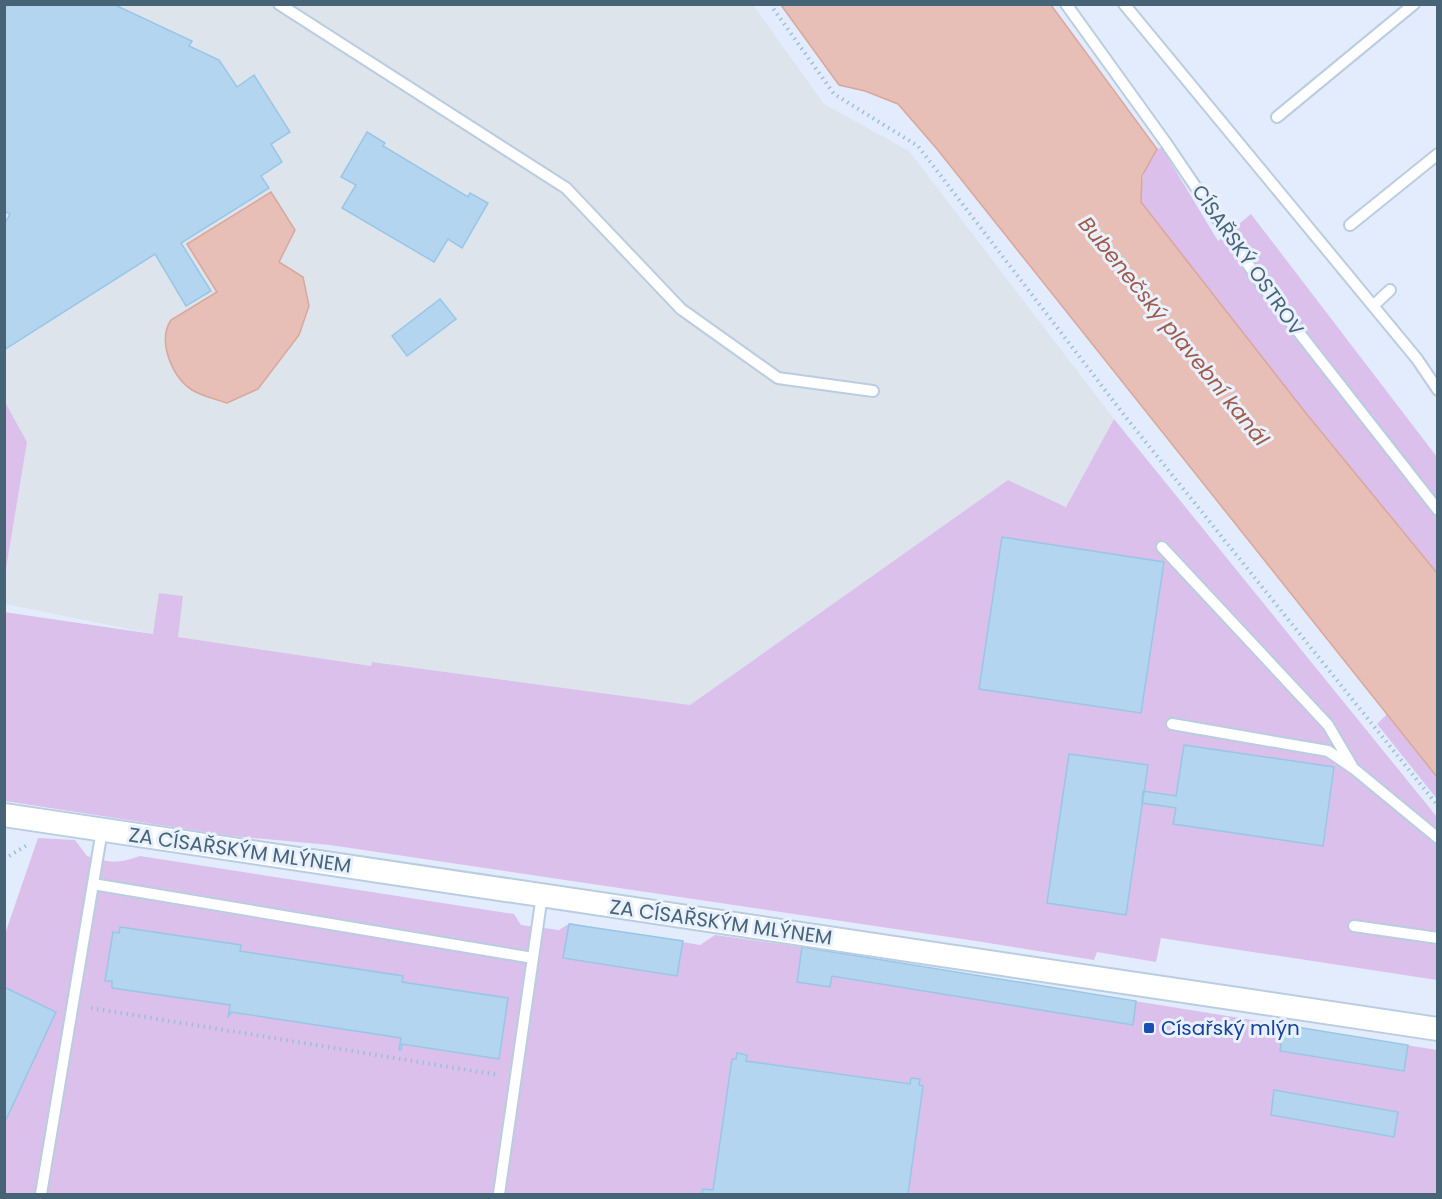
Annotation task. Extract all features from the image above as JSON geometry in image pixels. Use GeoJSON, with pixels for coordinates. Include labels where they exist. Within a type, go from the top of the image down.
{"type":"FeatureCollection","features":[{"type":"Feature","properties":{"kind":"street","name":"ZA CÍSAŘSKÝM MLÝNEM"},"geometry":{"type":"LineString","coordinates":[[4,815],[1437,1029]]}},
{"type":"Feature","properties":{"kind":"lane"},"geometry":{"type":"LineString","coordinates":[[279,4],[566,188],[681,309],[778,378],[873,391]]}},
{"type":"Feature","properties":{"kind":"lane","name":"CÍSAŘSKÝ OSTROV"},"geometry":{"type":"LineString","coordinates":[[1066,4],[1166,143],[1264,288],[1437,510]]}},
{"type":"Feature","properties":{"kind":"lane"},"geometry":{"type":"LineString","coordinates":[[1124,4],[1418,359],[1437,390]]}},
{"type":"Feature","properties":{"kind":"lane"},"geometry":{"type":"LineString","coordinates":[[1276,117],[1414,4]]}},
{"type":"Feature","properties":{"kind":"lane"},"geometry":{"type":"LineString","coordinates":[[1350,225],[1437,154]]}},
{"type":"Feature","properties":{"kind":"lane"},"geometry":{"type":"LineString","coordinates":[[1373,306],[1390,290]]}},
{"type":"Feature","properties":{"kind":"lane"},"geometry":{"type":"LineString","coordinates":[[1162,547],[1328,725],[1353,768]]}},
{"type":"Feature","properties":{"kind":"lane"},"geometry":{"type":"LineString","coordinates":[[1172,724],[1328,751],[1353,768],[1437,838]]}},
{"type":"Feature","properties":{"kind":"lane"},"geometry":{"type":"LineString","coordinates":[[41,1194],[102,830]]}},
{"type":"Feature","properties":{"kind":"lane"},"geometry":{"type":"LineString","coordinates":[[93,884],[533,958]]}},
{"type":"Feature","properties":{"kind":"lane"},"geometry":{"type":"LineString","coordinates":[[499,1194],[542,895]]}},
{"type":"Feature","properties":{"kind":"lane"},"geometry":{"type":"LineString","coordinates":[[1354,926],[1437,938]]}},
{"type":"Feature","properties":{"kind":"path"},"geometry":{"type":"LineString","coordinates":[[770,4],[834,94],[918,146],[1128,420],[1437,806]]}},
{"type":"Feature","properties":{"kind":"path"},"geometry":{"type":"LineString","coordinates":[[72,1005],[516,1078]]}},
{"type":"Feature","properties":{"kind":"shaded area"},"geometry":{"type":"Polygon","coordinates":[[[4,5],[753,5],[824,104],[909,151],[1114,419],[1066,507],[1008,480],[690,705],[372,662],[371,667],[177,637],[183,597],[160,593],[153,634],[5,604],[5,575],[27,442],[5,402],[4,5]]]}},
{"type":"Feature","properties":{"kind":"shaded area"},"geometry":{"type":"Polygon","coordinates":[[[1162,148],[1218,241],[1251,214],[1437,457],[1437,573],[1305,412],[1141,202],[1143,180],[1148,163],[1157,149],[1162,148]]]}},
{"type":"Feature","properties":{"kind":"shaded area"},"geometry":{"type":"Polygon","coordinates":[[[5,402],[27,442],[5,575],[5,402]]]}},
{"type":"Feature","properties":{"kind":"shaded area"},"geometry":{"type":"Polygon","coordinates":[[[1114,419],[1437,817],[1437,980],[1161,938],[1156,962],[1097,952],[1094,960],[330,845],[231,836],[5,801],[4,612],[153,634],[159,593],[183,596],[178,637],[371,666],[372,662],[690,705],[1008,480],[1066,507],[1114,419]]]}},
{"type":"Feature","properties":{"kind":"shaded area"},"geometry":{"type":"Polygon","coordinates":[[[1387,714],[1437,777],[1437,799],[1377,724],[1387,714]]]}},
{"type":"Feature","properties":{"kind":"shaded area"},"geometry":{"type":"Polygon","coordinates":[[[38,838],[75,840],[87,856],[108,861],[140,856],[514,914],[521,925],[559,930],[570,923],[700,945],[715,935],[802,947],[1437,1050],[1437,1194],[5,1194],[5,934],[38,838]]]}},
{"type":"Feature","properties":{"kind":"water","name":"Bubenečský plavební kanál"},"geometry":{"type":"Polygon","coordinates":[[[781,5],[1051,5],[1157,149],[1142,176],[1141,202],[1305,412],[1437,573],[1437,777],[937,149],[898,104],[865,91],[839,85],[781,5]]]}},
{"type":"Feature","properties":{"kind":"water"},"geometry":{"type":"Polygon","coordinates":[[[271,192],[295,230],[279,262],[303,277],[309,306],[299,335],[258,389],[227,403],[192,390],[178,377],[166,348],[167,329],[171,320],[217,292],[187,244],[271,192]]]}},
{"type":"Feature","properties":{"kind":"building"},"geometry":{"type":"Polygon","coordinates":[[[12,4],[113,4],[192,41],[189,46],[219,60],[237,87],[254,75],[290,132],[271,144],[282,162],[261,176],[269,188],[181,243],[211,291],[186,306],[155,254],[4,350],[4,225],[10,214],[4,211],[4,7],[12,4]]]}},
{"type":"Feature","properties":{"kind":"building"},"geometry":{"type":"Polygon","coordinates":[[[367,132],[385,143],[383,146],[468,197],[470,193],[488,203],[462,248],[448,239],[434,262],[342,208],[356,185],[341,177],[367,132]]]}},
{"type":"Feature","properties":{"kind":"building"},"geometry":{"type":"Polygon","coordinates":[[[440,299],[456,319],[407,356],[392,336],[440,299]]]}},
{"type":"Feature","properties":{"kind":"building"},"geometry":{"type":"Polygon","coordinates":[[[1002,537],[1164,562],[1141,713],[979,689],[1002,537]]]}},
{"type":"Feature","properties":{"kind":"building"},"geometry":{"type":"Polygon","coordinates":[[[1184,745],[1334,767],[1323,846],[1173,824],[1176,808],[1142,803],[1143,791],[1176,796],[1184,745]]]}},
{"type":"Feature","properties":{"kind":"building"},"geometry":{"type":"Polygon","coordinates":[[[1069,754],[1148,765],[1126,915],[1047,903],[1069,754]]]}},
{"type":"Feature","properties":{"kind":"building"},"geometry":{"type":"Polygon","coordinates":[[[569,924],[683,941],[677,976],[563,958],[569,924]]]}},
{"type":"Feature","properties":{"kind":"building"},"geometry":{"type":"Polygon","coordinates":[[[120,927],[241,945],[240,951],[403,976],[402,982],[508,998],[499,1059],[402,1044],[399,1050],[401,1038],[231,1012],[228,1018],[230,1005],[112,988],[112,981],[105,981],[113,932],[119,933],[120,927]]]}},
{"type":"Feature","properties":{"kind":"building"},"geometry":{"type":"Polygon","coordinates":[[[802,947],[1136,1001],[1133,1025],[832,976],[830,987],[797,982],[802,947]]]}},
{"type":"Feature","properties":{"kind":"building"},"geometry":{"type":"Polygon","coordinates":[[[4,987],[56,1012],[4,1124],[4,987]]]}},
{"type":"Feature","properties":{"kind":"building"},"geometry":{"type":"Polygon","coordinates":[[[1284,1025],[1408,1045],[1404,1071],[1280,1051],[1284,1025]]]}},
{"type":"Feature","properties":{"kind":"building"},"geometry":{"type":"Polygon","coordinates":[[[737,1053],[747,1055],[746,1061],[910,1084],[911,1078],[920,1079],[919,1085],[923,1086],[908,1194],[702,1194],[703,1189],[713,1190],[732,1059],[736,1059],[737,1053]]]}},
{"type":"Feature","properties":{"kind":"building"},"geometry":{"type":"Polygon","coordinates":[[[1274,1090],[1398,1112],[1394,1137],[1271,1115],[1274,1090]]]}},
{"type":"Feature","properties":{"kind":"place","name":"Císařský mlýn"},"geometry":{"type":"Point","coordinates":[1149,1028]}}]}
